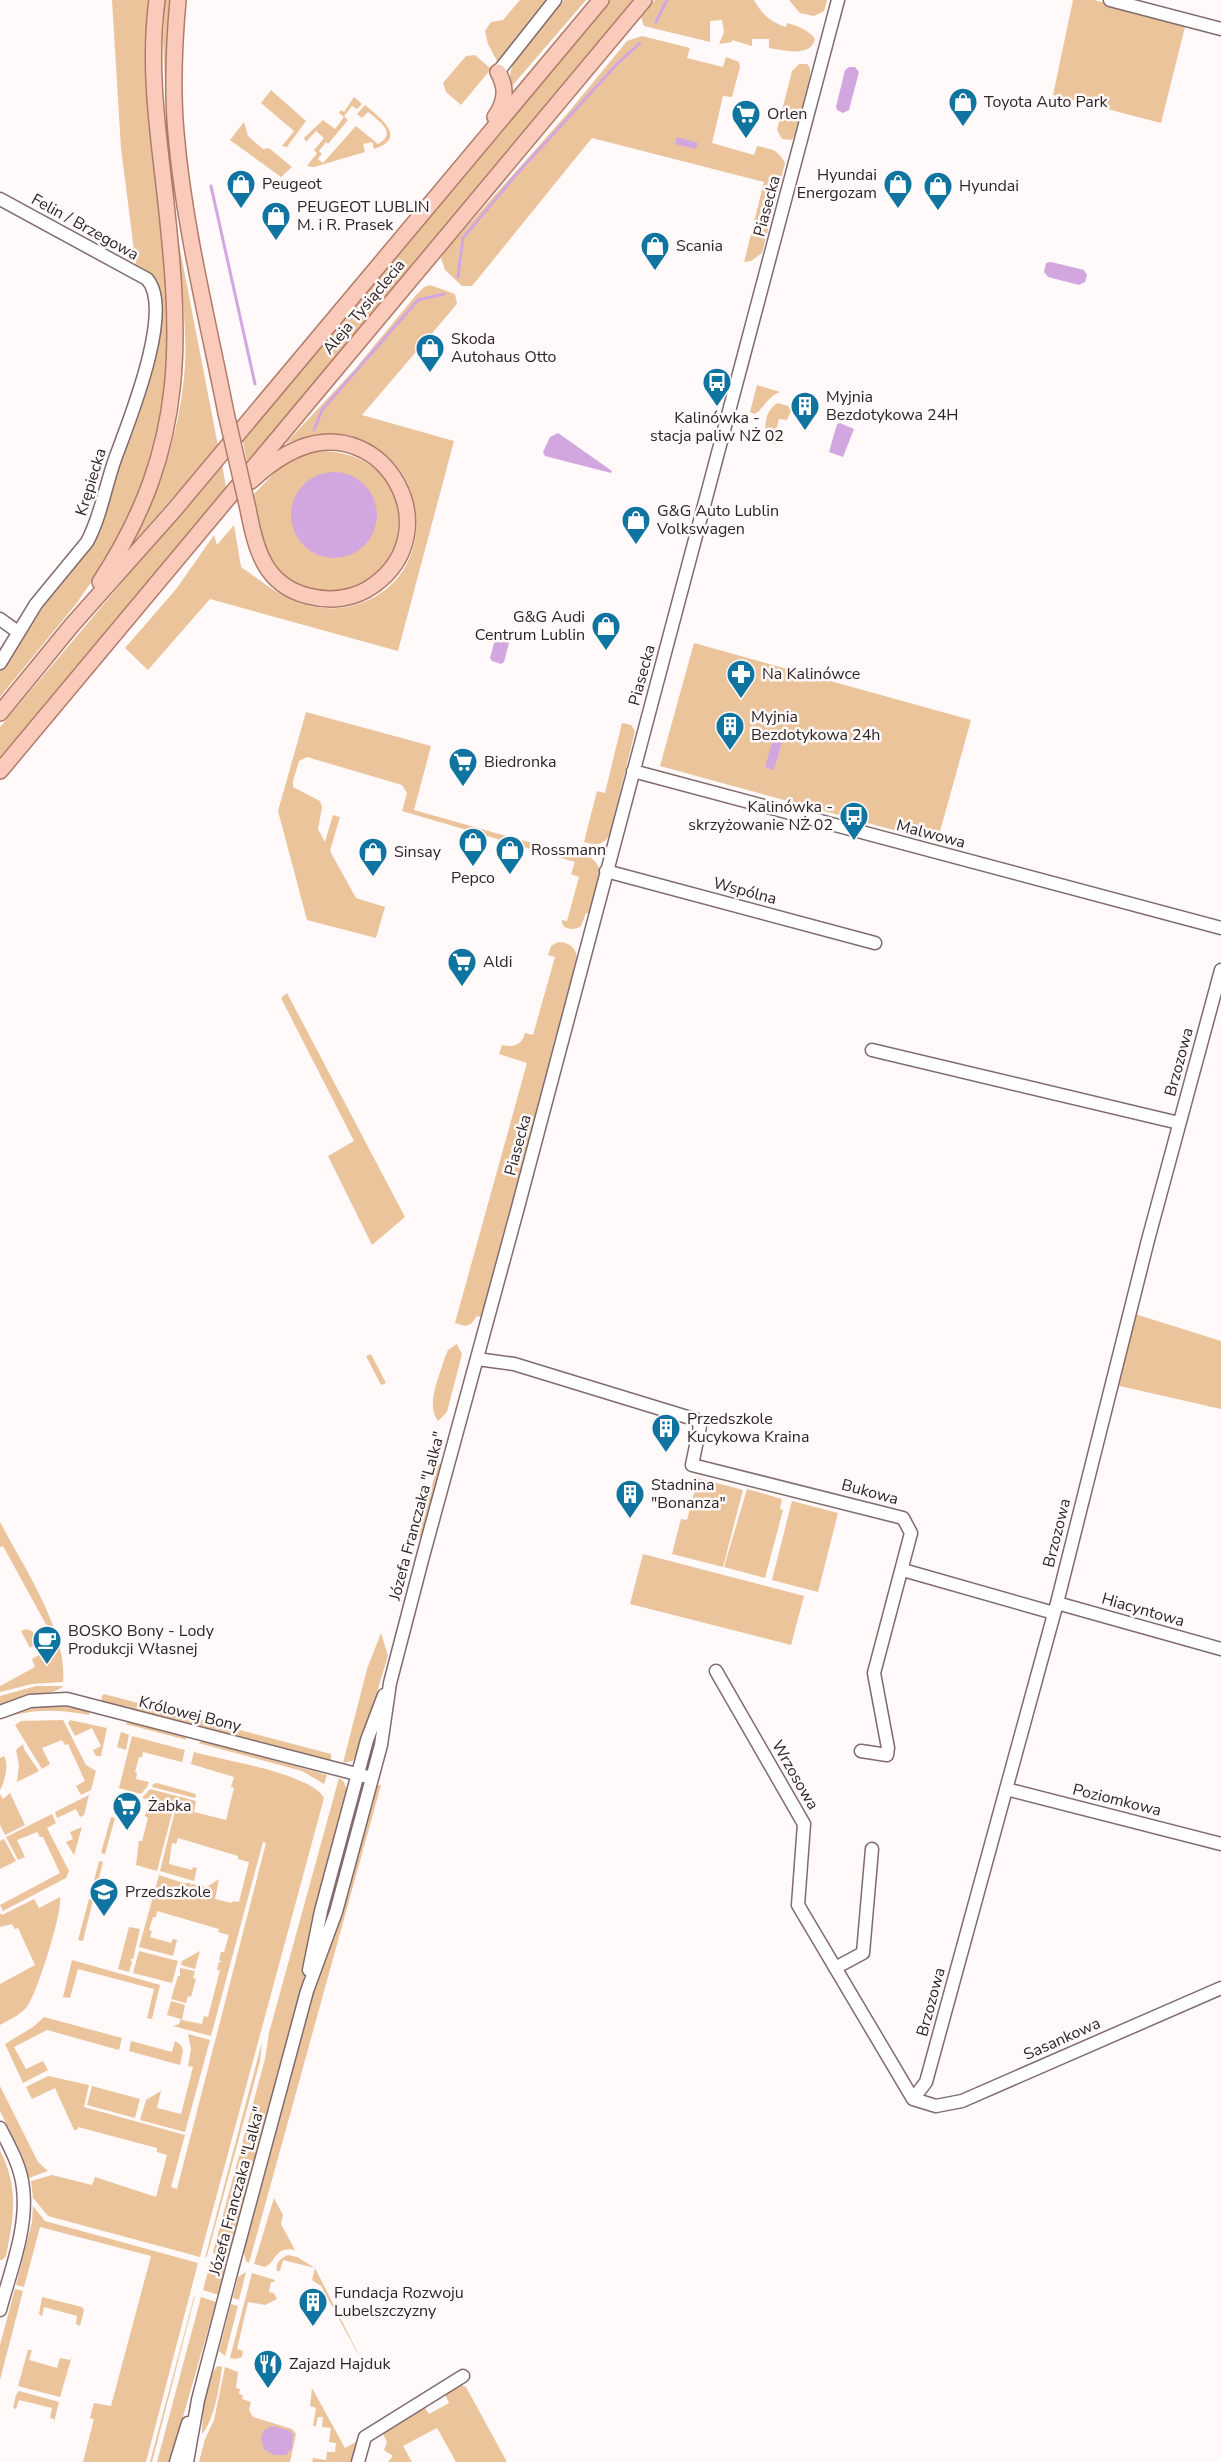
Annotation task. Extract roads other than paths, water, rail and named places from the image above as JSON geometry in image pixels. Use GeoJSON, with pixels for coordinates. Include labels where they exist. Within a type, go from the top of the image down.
{"type":"FeatureCollection","features":[{"type":"Feature","properties":{"kind":"main road"},"geometry":{"type":"LineString","coordinates":[[0,713],[72,625],[133,528],[161,453],[172,402],[176,356],[175,308],[155,109],[153,45],[157,0]]}},
{"type":"Feature","properties":{"kind":"main road"},"geometry":{"type":"LineString","coordinates":[[178,0],[174,91],[178,149],[189,224],[226,413],[248,509],[256,546],[265,567],[283,585],[313,598],[338,599],[367,590],[392,568],[405,540],[406,507],[398,482],[374,456],[351,445],[317,443],[293,451],[262,472],[221,506]]}},
{"type":"Feature","properties":{"kind":"main road","name":"Aleja Tysiąclecia"},"geometry":{"type":"LineString","coordinates":[[72,625],[175,509],[601,0]]}},
{"type":"Feature","properties":{"kind":"main road","name":"Aleja Tysiąclecia"},"geometry":{"type":"LineString","coordinates":[[0,771],[644,0]]}},
{"type":"Feature","properties":{"kind":"main road"},"geometry":{"type":"LineString","coordinates":[[473,153],[500,110],[504,98],[505,88],[498,72]]}},
{"type":"Feature","properties":{"kind":"street"},"geometry":{"type":"LineString","coordinates":[[498,72],[555,0]]}},
{"type":"Feature","properties":{"kind":"street","name":"Piasecka"},"geometry":{"type":"LineString","coordinates":[[477,1359],[838,0]]}},
{"type":"Feature","properties":{"kind":"street"},"geometry":{"type":"LineString","coordinates":[[1110,0],[1221,29]]}},
{"type":"Feature","properties":{"kind":"street","name":"Felin / Brzegowa"},"geometry":{"type":"LineString","coordinates":[[0,199],[147,279],[153,285]]}},
{"type":"Feature","properties":{"kind":"street","name":"Krępiecka"},"geometry":{"type":"LineString","coordinates":[[0,663],[36,604],[87,542],[94,530],[114,460],[147,367],[154,324],[153,285]]}},
{"type":"Feature","properties":{"kind":"street"},"geometry":{"type":"LineString","coordinates":[[0,619],[18,632]]}},
{"type":"Feature","properties":{"kind":"street","name":"Malwowa"},"geometry":{"type":"LineString","coordinates":[[633,771],[1221,928]]}},
{"type":"Feature","properties":{"kind":"street","name":"Wspólna"},"geometry":{"type":"LineString","coordinates":[[606,871],[875,943]]}},
{"type":"Feature","properties":{"kind":"street","name":"Brzozowa"},"geometry":{"type":"LineString","coordinates":[[913,2099],[926,2082],[1006,1789],[1055,1608],[1148,1240],[1221,970]]}},
{"type":"Feature","properties":{"kind":"street"},"geometry":{"type":"LineString","coordinates":[[872,1050],[1179,1123]]}},
{"type":"Feature","properties":{"kind":"street","name":"Bukowa"},"geometry":{"type":"LineString","coordinates":[[477,1359],[514,1364],[697,1419],[700,1426],[692,1465],[903,1518],[911,1533],[874,1673],[888,1748],[887,1755],[861,1751]]}},
{"type":"Feature","properties":{"kind":"street","name":"Józefa Franczaka \"Lalka\""},"geometry":{"type":"LineString","coordinates":[[307,1990],[336,1912],[381,1745],[390,1683],[477,1359]]}},
{"type":"Feature","properties":{"kind":"street"},"geometry":{"type":"LineString","coordinates":[[903,1570],[1055,1608]]}},
{"type":"Feature","properties":{"kind":"street","name":"Hiacyntowa"},"geometry":{"type":"LineString","coordinates":[[1055,1608],[1221,1649]]}},
{"type":"Feature","properties":{"kind":"street","name":"Wrzosowa"},"geometry":{"type":"LineString","coordinates":[[716,1671],[804,1824],[798,1905],[913,2099]]}},
{"type":"Feature","properties":{"kind":"street","name":"Józefa Franczaka \"Lalka\""},"geometry":{"type":"LineString","coordinates":[[187,2462],[198,2400],[307,1990],[321,1911],[358,1774],[375,1718],[390,1683]]}},
{"type":"Feature","properties":{"kind":"street","name":"Królowej Bony"},"geometry":{"type":"LineString","coordinates":[[0,1712],[30,1701],[67,1699],[372,1778]]}},
{"type":"Feature","properties":{"kind":"street","name":"Poziomkowa"},"geometry":{"type":"LineString","coordinates":[[1006,1789],[1221,1844]]}},
{"type":"Feature","properties":{"kind":"street"},"geometry":{"type":"LineString","coordinates":[[835,1968],[863,1953],[872,1849]]}},
{"type":"Feature","properties":{"kind":"street","name":"Sasankowa"},"geometry":{"type":"LineString","coordinates":[[913,2099],[936,2106],[962,2101],[1221,1988]]}},
{"type":"Feature","properties":{"kind":"street"},"geometry":{"type":"LineString","coordinates":[[0,2128],[18,2166],[24,2189],[22,2224],[5,2268],[0,2310]]}},
{"type":"Feature","properties":{"kind":"street"},"geometry":{"type":"LineString","coordinates":[[358,2462],[365,2437],[463,2376]]}},
{"type":"Feature","properties":{"kind":"street","name":"Józefa Franczaka \"Lalka\""},"geometry":{"type":"LineString","coordinates":[[176,2462],[187,2425],[198,2400]]}},
{"type":"Feature","properties":{"kind":"waterway"},"geometry":{"type":"LineString","coordinates":[[656,22],[667,0]]}},
{"type":"Feature","properties":{"kind":"waterway"},"geometry":{"type":"LineString","coordinates":[[458,277],[463,238],[515,176],[616,65],[640,43]]}},
{"type":"Feature","properties":{"kind":"waterway"},"geometry":{"type":"LineString","coordinates":[[211,186],[255,384]]}},
{"type":"Feature","properties":{"kind":"waterway"},"geometry":{"type":"LineString","coordinates":[[314,430],[322,410],[418,300],[444,294]]}},
{"type":"Feature","properties":{"kind":"place","name":"Toyota Auto Park"},"geometry":{"type":"Point","coordinates":[963,128]}},
{"type":"Feature","properties":{"kind":"place","name":"Orlen"},"geometry":{"type":"Point","coordinates":[746,140]}},
{"type":"Feature","properties":{"kind":"place","name":"Peugeot"},"geometry":{"type":"Point","coordinates":[241,210]}},
{"type":"Feature","properties":{"kind":"place","name":"Hyundai Energozam"},"geometry":{"type":"Point","coordinates":[898,210]}},
{"type":"Feature","properties":{"kind":"place","name":"Hyundai"},"geometry":{"type":"Point","coordinates":[938,212]}},
{"type":"Feature","properties":{"kind":"place","name":"PEUGEOT LUBLIN M. i R. Prasek"},"geometry":{"type":"Point","coordinates":[276,242]}},
{"type":"Feature","properties":{"kind":"place","name":"Scania"},"geometry":{"type":"Point","coordinates":[655,272]}},
{"type":"Feature","properties":{"kind":"place","name":"Skoda Autohaus Otto"},"geometry":{"type":"Point","coordinates":[430,374]}},
{"type":"Feature","properties":{"kind":"place","name":"Kalinówka - stacja paliw NŻ 02"},"geometry":{"type":"Point","coordinates":[717,408]}},
{"type":"Feature","properties":{"kind":"place","name":"Myjnia Bezdotykowa 24H"},"geometry":{"type":"Point","coordinates":[805,432]}},
{"type":"Feature","properties":{"kind":"place","name":"G&G Auto Lublin Volkswagen"},"geometry":{"type":"Point","coordinates":[636,546]}},
{"type":"Feature","properties":{"kind":"place","name":"G&G Audi Centrum Lublin"},"geometry":{"type":"Point","coordinates":[606,652]}},
{"type":"Feature","properties":{"kind":"place","name":"Na Kalinówce"},"geometry":{"type":"Point","coordinates":[741,700]}},
{"type":"Feature","properties":{"kind":"place","name":"Myjnia Bezdotykowa 24h"},"geometry":{"type":"Point","coordinates":[730,752]}},
{"type":"Feature","properties":{"kind":"place","name":"Biedronka"},"geometry":{"type":"Point","coordinates":[463,788]}},
{"type":"Feature","properties":{"kind":"place","name":"Kalinówka - skrzyżowanie NŻ 02"},"geometry":{"type":"Point","coordinates":[854,842]}},
{"type":"Feature","properties":{"kind":"place","name":"Pepco"},"geometry":{"type":"Point","coordinates":[473,868]}},
{"type":"Feature","properties":{"kind":"place","name":"Rossmann"},"geometry":{"type":"Point","coordinates":[510,876]}},
{"type":"Feature","properties":{"kind":"place","name":"Sinsay"},"geometry":{"type":"Point","coordinates":[373,878]}},
{"type":"Feature","properties":{"kind":"place","name":"Aldi"},"geometry":{"type":"Point","coordinates":[462,988]}},
{"type":"Feature","properties":{"kind":"place","name":"Przedszkole Kucykowa Kraina"},"geometry":{"type":"Point","coordinates":[666,1454]}},
{"type":"Feature","properties":{"kind":"place","name":"Stadnina \"Bonanza\""},"geometry":{"type":"Point","coordinates":[630,1520]}},
{"type":"Feature","properties":{"kind":"place","name":"BOSKO Bony - Lody Produkcji Własnej"},"geometry":{"type":"Point","coordinates":[47,1666]}},
{"type":"Feature","properties":{"kind":"place","name":"Żabka"},"geometry":{"type":"Point","coordinates":[127,1832]}},
{"type":"Feature","properties":{"kind":"place","name":"Przedszkole"},"geometry":{"type":"Point","coordinates":[104,1918]}},
{"type":"Feature","properties":{"kind":"place","name":"Fundacja Rozwoju Lubelszczyzny"},"geometry":{"type":"Point","coordinates":[313,2328]}},
{"type":"Feature","properties":{"kind":"place","name":"Zajazd Hajduk"},"geometry":{"type":"Point","coordinates":[268,2390]}}]}
